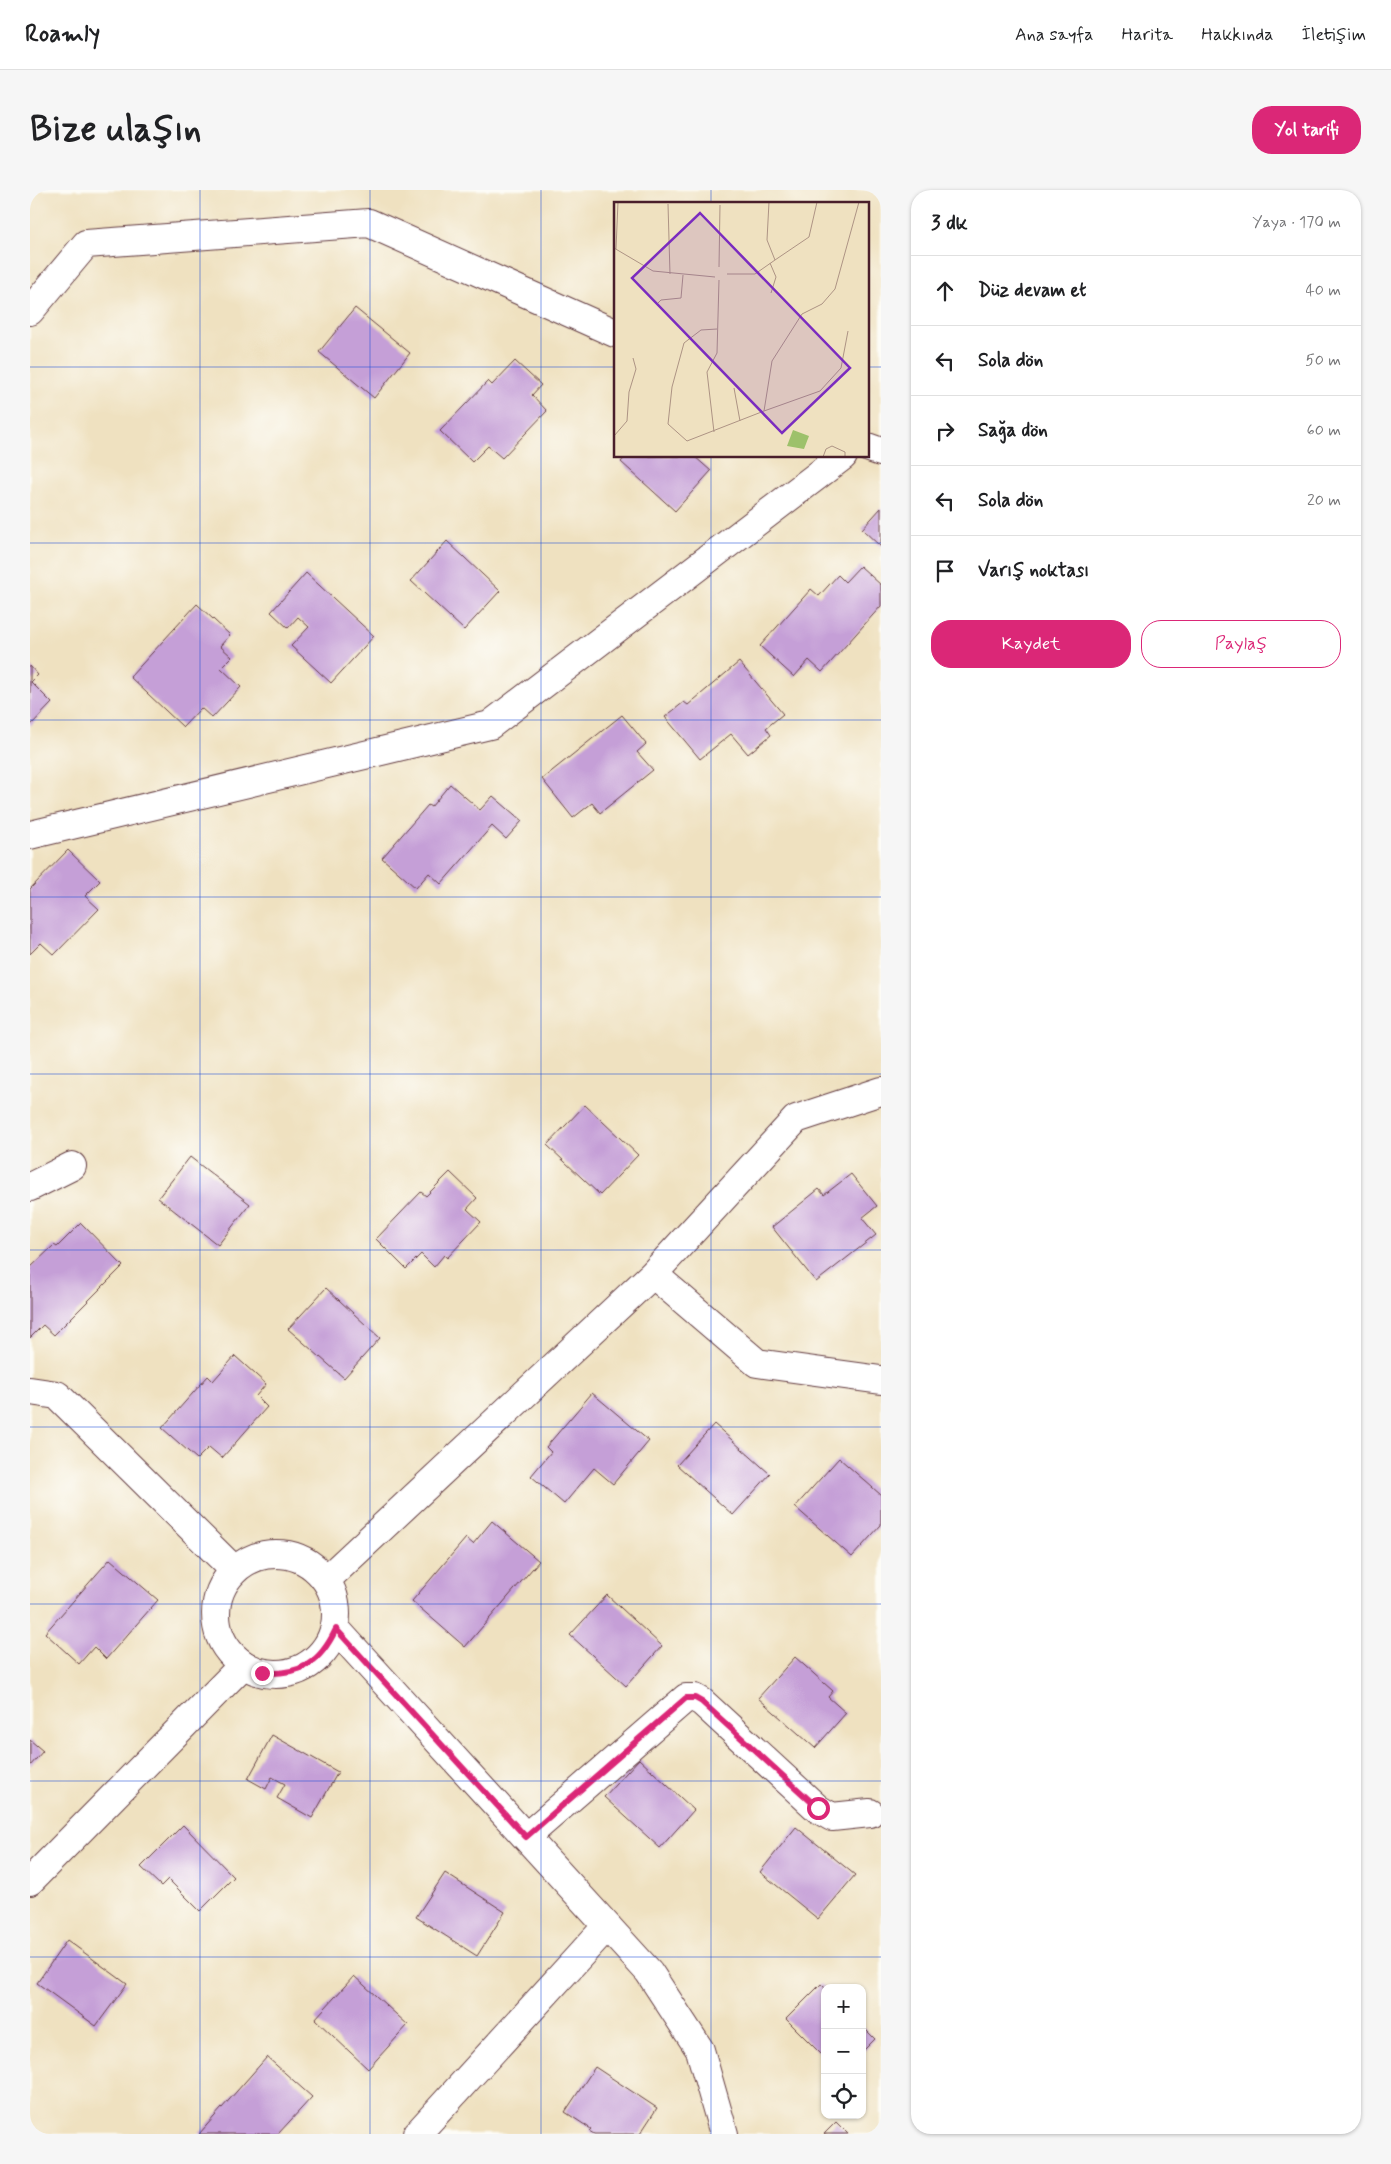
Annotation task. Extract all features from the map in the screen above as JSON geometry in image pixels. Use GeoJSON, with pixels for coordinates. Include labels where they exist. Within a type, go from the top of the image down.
{"type":"FeatureCollection","features":[{"type":"Feature","properties":{"kind":"street"},"geometry":{"type":"LineString","coordinates":[[30,311],[86,244],[369,223],[614,333]]}},
{"type":"Feature","properties":{"kind":"street"},"geometry":{"type":"LineString","coordinates":[[868,446],[881,452]]}},
{"type":"Feature","properties":{"kind":"street"},"geometry":{"type":"LineString","coordinates":[[30,835],[490,725],[840,458]]}},
{"type":"Feature","properties":{"kind":"street"},"geometry":{"type":"LineString","coordinates":[[327,1579],[653,1274],[796,1119],[881,1092]]}},
{"type":"Feature","properties":{"kind":"street"},"geometry":{"type":"LineString","coordinates":[[30,1187],[72,1166]]}},
{"type":"Feature","properties":{"kind":"street"},"geometry":{"type":"LineString","coordinates":[[653,1274],[757,1363],[881,1380]]}},
{"type":"Feature","properties":{"kind":"street"},"geometry":{"type":"LineString","coordinates":[[30,1390],[57,1395],[234,1570]]}},
{"type":"Feature","properties":{"kind":"street"},"geometry":{"type":"LineString","coordinates":[[272,1553],[293,1555],[312,1564],[327,1579],[337,1608],[336,1629],[327,1648],[312,1663],[284,1674],[262,1673],[243,1665],[228,1650],[217,1628],[216,1607],[221,1587],[234,1570],[251,1558],[272,1553]]}},
{"type":"Feature","properties":{"kind":"street"},"geometry":{"type":"LineString","coordinates":[[336,1629],[649,1972],[700,2050],[724,2134]]}},
{"type":"Feature","properties":{"kind":"street"},"geometry":{"type":"LineString","coordinates":[[30,1881],[243,1665]]}},
{"type":"Feature","properties":{"kind":"street"},"geometry":{"type":"LineString","coordinates":[[526,1837],[686,1698],[695,1698],[702,1702],[818,1808],[832,1817],[870,1813]]}},
{"type":"Feature","properties":{"kind":"street"},"geometry":{"type":"LineString","coordinates":[[417,2134],[607,1926]]}},
{"type":"Feature","properties":{"kind":"building"},"geometry":{"type":"Polygon","coordinates":[[[355,308],[410,353],[374,398],[319,352],[355,308]]]}},
{"type":"Feature","properties":{"kind":"building"},"geometry":{"type":"Polygon","coordinates":[[[515,361],[541,385],[532,395],[547,411],[502,458],[488,446],[472,462],[440,431],[488,381],[492,385],[515,361]]]}},
{"type":"Feature","properties":{"kind":"building"},"geometry":{"type":"Polygon","coordinates":[[[624,458],[696,458],[711,471],[675,511],[621,462],[624,458]]]}},
{"type":"Feature","properties":{"kind":"building"},"geometry":{"type":"Polygon","coordinates":[[[881,508],[881,547],[862,529],[881,508]]]}},
{"type":"Feature","properties":{"kind":"building"},"geometry":{"type":"Polygon","coordinates":[[[447,541],[500,591],[464,630],[411,581],[447,541]]]}},
{"type":"Feature","properties":{"kind":"building"},"geometry":{"type":"Polygon","coordinates":[[[860,566],[881,585],[881,606],[822,672],[809,660],[794,677],[760,646],[811,589],[819,596],[838,575],[845,582],[860,566]]]}},
{"type":"Feature","properties":{"kind":"building"},"geometry":{"type":"Polygon","coordinates":[[[306,573],[374,636],[331,683],[291,646],[309,627],[298,617],[288,628],[271,612],[306,573]]]}},
{"type":"Feature","properties":{"kind":"building"},"geometry":{"type":"Polygon","coordinates":[[[197,604],[230,635],[220,646],[232,657],[221,668],[241,687],[212,718],[201,708],[183,727],[130,677],[197,604]]]}},
{"type":"Feature","properties":{"kind":"building"},"geometry":{"type":"Polygon","coordinates":[[[739,662],[783,714],[766,728],[771,735],[748,754],[731,734],[700,759],[665,717],[684,702],[688,705],[739,662]]]}},
{"type":"Feature","properties":{"kind":"building"},"geometry":{"type":"Polygon","coordinates":[[[30,666],[38,675],[31,682],[52,703],[30,726],[30,666]]]}},
{"type":"Feature","properties":{"kind":"building"},"geometry":{"type":"Polygon","coordinates":[[[622,715],[646,744],[637,752],[653,770],[600,813],[592,803],[573,818],[542,779],[622,715]]]}},
{"type":"Feature","properties":{"kind":"building"},"geometry":{"type":"Polygon","coordinates":[[[450,784],[480,810],[493,796],[522,821],[506,839],[492,826],[441,884],[429,873],[416,888],[382,858],[428,805],[431,807],[450,784]]]}},
{"type":"Feature","properties":{"kind":"building"},"geometry":{"type":"Polygon","coordinates":[[[68,850],[100,881],[85,896],[99,909],[54,955],[41,943],[30,954],[30,889],[68,850]]]}},
{"type":"Feature","properties":{"kind":"building"},"geometry":{"type":"Polygon","coordinates":[[[585,1105],[638,1155],[600,1195],[547,1145],[585,1105]]]}},
{"type":"Feature","properties":{"kind":"building"},"geometry":{"type":"Polygon","coordinates":[[[190,1157],[250,1204],[218,1245],[158,1198],[190,1157]]]}},
{"type":"Feature","properties":{"kind":"building"},"geometry":{"type":"Polygon","coordinates":[[[450,1172],[477,1198],[467,1209],[481,1222],[447,1258],[444,1255],[434,1267],[421,1254],[406,1269],[376,1239],[421,1192],[426,1196],[450,1172]]]}},
{"type":"Feature","properties":{"kind":"building"},"geometry":{"type":"Polygon","coordinates":[[[851,1174],[877,1206],[862,1218],[876,1235],[816,1282],[772,1227],[819,1189],[824,1195],[851,1174]]]}},
{"type":"Feature","properties":{"kind":"building"},"geometry":{"type":"Polygon","coordinates":[[[81,1223],[123,1266],[54,1335],[43,1325],[30,1338],[30,1268],[54,1245],[57,1247],[81,1223]]]}},
{"type":"Feature","properties":{"kind":"building"},"geometry":{"type":"Polygon","coordinates":[[[326,1288],[380,1338],[344,1378],[288,1329],[326,1288]]]}},
{"type":"Feature","properties":{"kind":"building"},"geometry":{"type":"Polygon","coordinates":[[[235,1356],[266,1384],[256,1396],[267,1407],[222,1458],[209,1447],[197,1459],[162,1428],[208,1376],[213,1381],[235,1356]]]}},
{"type":"Feature","properties":{"kind":"building"},"geometry":{"type":"Polygon","coordinates":[[[592,1393],[649,1441],[613,1484],[594,1468],[564,1504],[531,1476],[551,1452],[546,1447],[592,1393]]]}},
{"type":"Feature","properties":{"kind":"building"},"geometry":{"type":"Polygon","coordinates":[[[714,1424],[770,1474],[733,1515],[677,1465],[714,1424]]]}},
{"type":"Feature","properties":{"kind":"building"},"geometry":{"type":"Polygon","coordinates":[[[839,1458],[881,1495],[881,1525],[852,1557],[795,1507],[839,1458]]]}},
{"type":"Feature","properties":{"kind":"building"},"geometry":{"type":"Polygon","coordinates":[[[492,1521],[539,1561],[465,1647],[412,1601],[466,1538],[473,1544],[492,1521]]]}},
{"type":"Feature","properties":{"kind":"building"},"geometry":{"type":"Polygon","coordinates":[[[110,1559],[158,1600],[106,1659],[94,1647],[79,1664],[45,1633],[110,1559]]]}},
{"type":"Feature","properties":{"kind":"building"},"geometry":{"type":"Polygon","coordinates":[[[607,1595],[662,1646],[626,1686],[570,1635],[607,1595]]]}},
{"type":"Feature","properties":{"kind":"building"},"geometry":{"type":"Polygon","coordinates":[[[795,1657],[833,1691],[828,1697],[846,1713],[815,1748],[758,1698],[795,1657]]]}},
{"type":"Feature","properties":{"kind":"building"},"geometry":{"type":"Polygon","coordinates":[[[272,1735],[338,1772],[312,1818],[277,1798],[285,1784],[272,1777],[266,1789],[248,1779],[272,1735]]]}},
{"type":"Feature","properties":{"kind":"building"},"geometry":{"type":"Polygon","coordinates":[[[30,1740],[43,1751],[30,1766],[30,1740]]]}},
{"type":"Feature","properties":{"kind":"building"},"geometry":{"type":"Polygon","coordinates":[[[639,1759],[694,1810],[660,1848],[604,1797],[639,1759]]]}},
{"type":"Feature","properties":{"kind":"building"},"geometry":{"type":"Polygon","coordinates":[[[183,1825],[234,1877],[200,1911],[168,1879],[161,1886],[141,1867],[183,1825]]]}},
{"type":"Feature","properties":{"kind":"building"},"geometry":{"type":"Polygon","coordinates":[[[796,1827],[855,1875],[818,1919],[760,1872],[796,1827]]]}},
{"type":"Feature","properties":{"kind":"building"},"geometry":{"type":"Polygon","coordinates":[[[445,1873],[505,1912],[477,1956],[416,1917],[445,1873]]]}},
{"type":"Feature","properties":{"kind":"building"},"geometry":{"type":"Polygon","coordinates":[[[67,1940],[127,1984],[96,2026],[37,1983],[67,1940]]]}},
{"type":"Feature","properties":{"kind":"building"},"geometry":{"type":"Polygon","coordinates":[[[354,1976],[408,2025],[368,2069],[315,2019],[354,1976]]]}},
{"type":"Feature","properties":{"kind":"building"},"geometry":{"type":"Polygon","coordinates":[[[821,1984],[821,2054],[786,2019],[821,1984]]]}},
{"type":"Feature","properties":{"kind":"building"},"geometry":{"type":"Polygon","coordinates":[[[866,2030],[875,2039],[866,2048],[866,2030]]]}},
{"type":"Feature","properties":{"kind":"building"},"geometry":{"type":"Polygon","coordinates":[[[267,2057],[312,2097],[278,2134],[199,2134],[267,2057]]]}},
{"type":"Feature","properties":{"kind":"building"},"geometry":{"type":"Polygon","coordinates":[[[595,2067],[657,2108],[640,2134],[594,2134],[589,2131],[591,2129],[565,2112],[595,2067]]]}},
{"type":"Feature","properties":{"kind":"building"},"geometry":{"type":"Polygon","coordinates":[[[836,2122],[848,2134],[824,2134],[836,2122]]]}},
{"type":"Feature","properties":{"kind":"route"},"geometry":{"type":"LineString","coordinates":[[262,1673],[284,1674],[312,1663],[327,1648],[336,1629],[526,1837],[671,1709],[686,1698],[695,1698],[702,1702],[818,1808]]}}]}
